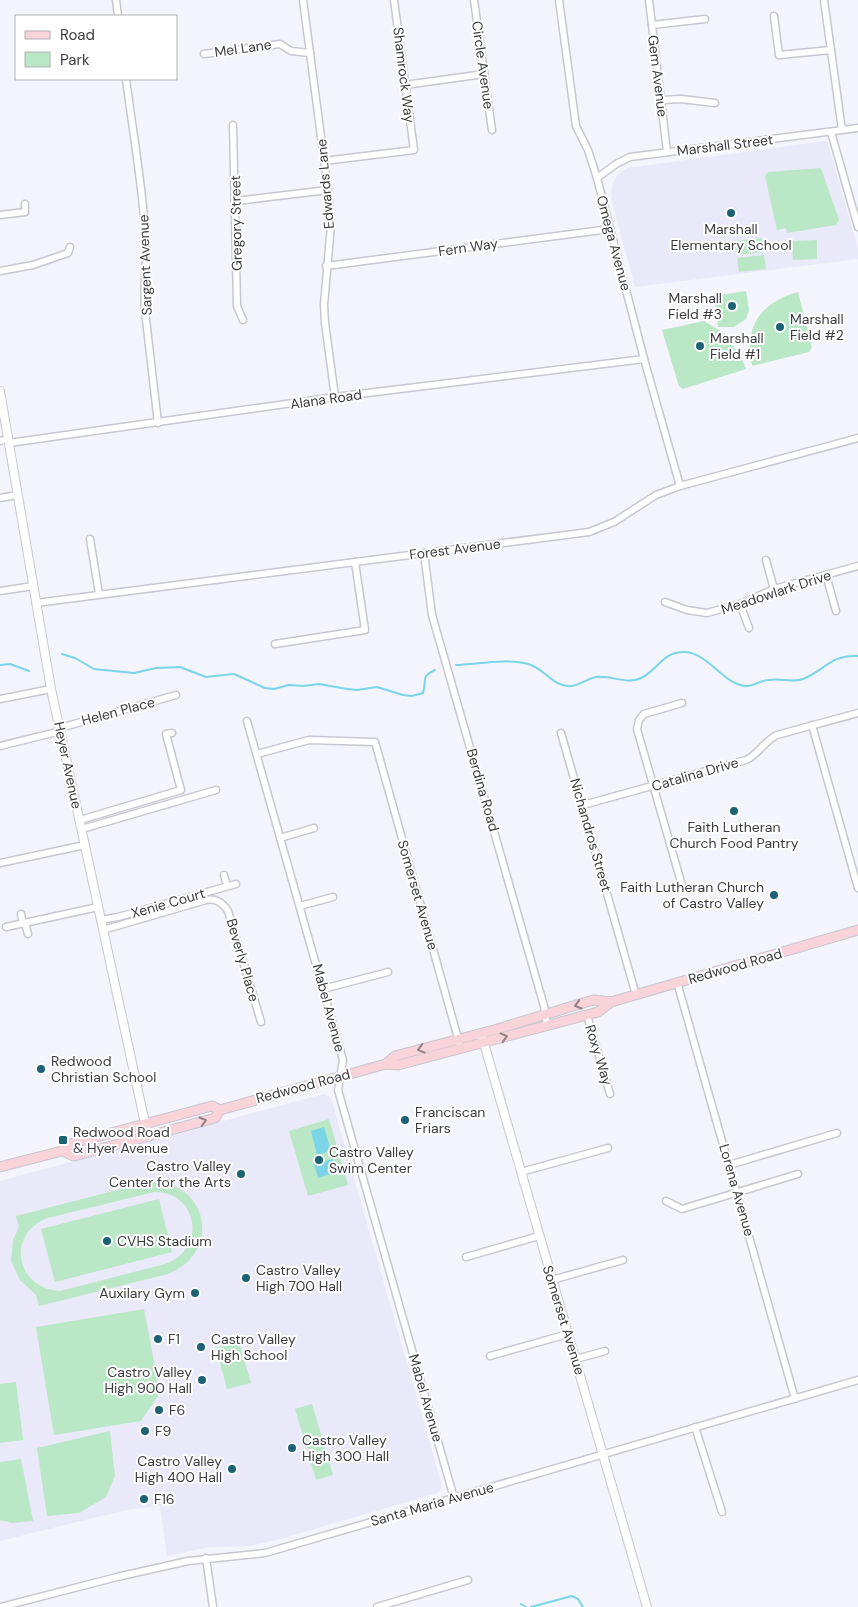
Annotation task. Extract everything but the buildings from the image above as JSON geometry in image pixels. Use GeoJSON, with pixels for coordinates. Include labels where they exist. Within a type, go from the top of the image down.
{"type":"FeatureCollection","features":[{"type":"Feature","properties":{"kind":"main road","name":"Redwood Road"},"geometry":{"type":"LineString","coordinates":[[62,1151],[74,1156],[148,1137],[215,1118],[220,1110],[340,1076],[386,1064],[398,1065],[598,1012],[612,1002],[858,930]]}},
{"type":"Feature","properties":{"kind":"main road","name":"Redwood Road"},"geometry":{"type":"LineString","coordinates":[[386,1064],[395,1056],[594,1000],[612,1002]]}},
{"type":"Feature","properties":{"kind":"main road","name":"Redwood Road"},"geometry":{"type":"LineString","coordinates":[[0,1167],[62,1151],[70,1144],[212,1106],[220,1110]]}},
{"type":"Feature","properties":{"kind":"street"},"geometry":{"type":"LineString","coordinates":[[116,0],[118,15]]}},
{"type":"Feature","properties":{"kind":"street","name":"Edwards Lane"},"geometry":{"type":"LineString","coordinates":[[303,0],[331,225],[324,305],[335,397]]}},
{"type":"Feature","properties":{"kind":"street","name":"Shamrock Way"},"geometry":{"type":"LineString","coordinates":[[324,162],[414,150],[394,0]]}},
{"type":"Feature","properties":{"kind":"street","name":"Circle Avenue"},"geometry":{"type":"LineString","coordinates":[[474,0],[492,130]]}},
{"type":"Feature","properties":{"kind":"street","name":"Omega Avenue"},"geometry":{"type":"LineString","coordinates":[[559,0],[576,126],[588,150],[597,178],[644,359],[680,486]]}},
{"type":"Feature","properties":{"kind":"street","name":"Gem Avenue"},"geometry":{"type":"LineString","coordinates":[[649,0],[667,152]]}},
{"type":"Feature","properties":{"kind":"street"},"geometry":{"type":"LineString","coordinates":[[824,0],[842,130]]}},
{"type":"Feature","properties":{"kind":"street"},"geometry":{"type":"LineString","coordinates":[[774,16],[780,55],[831,50]]}},
{"type":"Feature","properties":{"kind":"street"},"geometry":{"type":"LineString","coordinates":[[652,25],[705,19]]}},
{"type":"Feature","properties":{"kind":"street","name":"Mel Lane"},"geometry":{"type":"LineString","coordinates":[[204,54],[280,44],[290,51],[310,53]]}},
{"type":"Feature","properties":{"kind":"street"},"geometry":{"type":"LineString","coordinates":[[405,85],[484,74]]}},
{"type":"Feature","properties":{"kind":"street","name":"Sargent Avenue"},"geometry":{"type":"LineString","coordinates":[[126,80],[144,216],[146,259],[145,311],[158,423]]}},
{"type":"Feature","properties":{"kind":"street"},"geometry":{"type":"LineString","coordinates":[[662,100],[680,99],[715,103]]}},
{"type":"Feature","properties":{"kind":"street","name":"Gregory Street"},"geometry":{"type":"LineString","coordinates":[[233,125],[238,306],[243,320]]}},
{"type":"Feature","properties":{"kind":"street","name":"Marshall Street"},"geometry":{"type":"LineString","coordinates":[[597,178],[627,158],[858,128]]}},
{"type":"Feature","properties":{"kind":"street"},"geometry":{"type":"LineString","coordinates":[[830,132],[858,227]]}},
{"type":"Feature","properties":{"kind":"street"},"geometry":{"type":"LineString","coordinates":[[236,201],[328,190]]}},
{"type":"Feature","properties":{"kind":"street"},"geometry":{"type":"LineString","coordinates":[[0,215],[25,212],[25,204]]}},
{"type":"Feature","properties":{"kind":"street","name":"Fern Way"},"geometry":{"type":"LineString","coordinates":[[326,266],[610,229]]}},
{"type":"Feature","properties":{"kind":"street"},"geometry":{"type":"LineString","coordinates":[[0,271],[33,265],[68,252],[70,247]]}},
{"type":"Feature","properties":{"kind":"street","name":"Alana Road"},"geometry":{"type":"LineString","coordinates":[[5,441],[158,423],[335,397],[644,359]]}},
{"type":"Feature","properties":{"kind":"street","name":"Heyer Avenue"},"geometry":{"type":"LineString","coordinates":[[0,391],[5,441],[18,495],[51,688],[148,1137]]}},
{"type":"Feature","properties":{"kind":"street","name":"Forest Avenue"},"geometry":{"type":"LineString","coordinates":[[36,603],[588,532],[614,522],[656,494],[858,438]]}},
{"type":"Feature","properties":{"kind":"street"},"geometry":{"type":"LineString","coordinates":[[0,498],[18,495]]}},
{"type":"Feature","properties":{"kind":"street"},"geometry":{"type":"LineString","coordinates":[[90,539],[99,594]]}},
{"type":"Feature","properties":{"kind":"street","name":"Berdina Road"},"geometry":{"type":"LineString","coordinates":[[424,554],[432,615],[478,772],[547,1025]]}},
{"type":"Feature","properties":{"kind":"street"},"geometry":{"type":"LineString","coordinates":[[766,560],[774,589]]}},
{"type":"Feature","properties":{"kind":"street"},"geometry":{"type":"LineString","coordinates":[[275,644],[365,630],[355,562]]}},
{"type":"Feature","properties":{"kind":"street","name":"Meadowlark Drive"},"geometry":{"type":"LineString","coordinates":[[665,602],[687,610],[707,613],[740,604],[774,589],[858,566]]}},
{"type":"Feature","properties":{"kind":"street"},"geometry":{"type":"LineString","coordinates":[[826,575],[836,611]]}},
{"type":"Feature","properties":{"kind":"street"},"geometry":{"type":"LineString","coordinates":[[0,591],[33,586]]}},
{"type":"Feature","properties":{"kind":"street"},"geometry":{"type":"LineString","coordinates":[[740,604],[749,628]]}},
{"type":"Feature","properties":{"kind":"street"},"geometry":{"type":"LineString","coordinates":[[0,698],[51,688]]}},
{"type":"Feature","properties":{"kind":"street","name":"Helen Place"},"geometry":{"type":"LineString","coordinates":[[0,746],[176,695]]}},
{"type":"Feature","properties":{"kind":"street"},"geometry":{"type":"LineString","coordinates":[[682,703],[644,714],[639,720],[637,729],[683,889]]}},
{"type":"Feature","properties":{"kind":"street","name":"Catalina Drive"},"geometry":{"type":"LineString","coordinates":[[582,805],[746,760],[754,756],[768,739],[777,735],[858,713]]}},
{"type":"Feature","properties":{"kind":"street","name":"Mabel Avenue"},"geometry":{"type":"LineString","coordinates":[[247,721],[343,1060],[338,1092],[454,1498]]}},
{"type":"Feature","properties":{"kind":"street"},"geometry":{"type":"LineString","coordinates":[[812,726],[858,888]]}},
{"type":"Feature","properties":{"kind":"street"},"geometry":{"type":"LineString","coordinates":[[80,820],[181,790],[166,734],[172,733]]}},
{"type":"Feature","properties":{"kind":"street","name":"Nichandros Street"},"geometry":{"type":"LineString","coordinates":[[561,733],[636,995]]}},
{"type":"Feature","properties":{"kind":"street","name":"Somerset Avenue"},"geometry":{"type":"LineString","coordinates":[[257,754],[309,740],[375,742],[461,1048]]}},
{"type":"Feature","properties":{"kind":"street"},"geometry":{"type":"LineString","coordinates":[[82,829],[216,790]]}},
{"type":"Feature","properties":{"kind":"street"},"geometry":{"type":"LineString","coordinates":[[280,838],[314,828]]}},
{"type":"Feature","properties":{"kind":"street"},"geometry":{"type":"LineString","coordinates":[[0,863],[85,845]]}},
{"type":"Feature","properties":{"kind":"street"},"geometry":{"type":"LineString","coordinates":[[224,875],[227,886]]}},
{"type":"Feature","properties":{"kind":"street","name":"Xenie Court"},"geometry":{"type":"LineString","coordinates":[[101,920],[236,884]]}},
{"type":"Feature","properties":{"kind":"street"},"geometry":{"type":"LineString","coordinates":[[300,906],[333,897]]}},
{"type":"Feature","properties":{"kind":"street","name":"Beverly Place"},"geometry":{"type":"LineString","coordinates":[[103,930],[206,900],[211,899],[219,902],[228,911],[261,1022]]}},
{"type":"Feature","properties":{"kind":"street"},"geometry":{"type":"LineString","coordinates":[[6,927],[98,907]]}},
{"type":"Feature","properties":{"kind":"street"},"geometry":{"type":"LineString","coordinates":[[21,914],[28,934]]}},
{"type":"Feature","properties":{"kind":"street"},"geometry":{"type":"LineString","coordinates":[[324,989],[388,972]]}},
{"type":"Feature","properties":{"kind":"street","name":"Lorena Avenue"},"geometry":{"type":"LineString","coordinates":[[677,982],[795,1399]]}},
{"type":"Feature","properties":{"kind":"street","name":"Roxy Way"},"geometry":{"type":"LineString","coordinates":[[586,1015],[610,1094]]}},
{"type":"Feature","properties":{"kind":"street","name":"Somerset Avenue"},"geometry":{"type":"LineString","coordinates":[[480,1033],[647,1607]]}},
{"type":"Feature","properties":{"kind":"street"},"geometry":{"type":"LineString","coordinates":[[729,1164],[837,1134]]}},
{"type":"Feature","properties":{"kind":"street"},"geometry":{"type":"LineString","coordinates":[[521,1172],[608,1148]]}},
{"type":"Feature","properties":{"kind":"street"},"geometry":{"type":"LineString","coordinates":[[666,1201],[682,1209],[798,1174]]}},
{"type":"Feature","properties":{"kind":"street"},"geometry":{"type":"LineString","coordinates":[[466,1257],[539,1236]]}},
{"type":"Feature","properties":{"kind":"street"},"geometry":{"type":"LineString","coordinates":[[552,1280],[623,1260]]}},
{"type":"Feature","properties":{"kind":"street"},"geometry":{"type":"LineString","coordinates":[[490,1356],[568,1334]]}},
{"type":"Feature","properties":{"kind":"street"},"geometry":{"type":"LineString","coordinates":[[576,1359],[605,1351]]}},
{"type":"Feature","properties":{"kind":"street","name":"Santa Maria Avenue"},"geometry":{"type":"LineString","coordinates":[[1,1607],[188,1560],[249,1556],[265,1553],[858,1380]]}},
{"type":"Feature","properties":{"kind":"street"},"geometry":{"type":"LineString","coordinates":[[695,1427],[722,1512]]}},
{"type":"Feature","properties":{"kind":"street"},"geometry":{"type":"LineString","coordinates":[[206,1558],[213,1607]]}},
{"type":"Feature","properties":{"kind":"street"},"geometry":{"type":"LineString","coordinates":[[377,1607],[468,1580]]}},
{"type":"Feature","properties":{"kind":"shaded area","name":"Marshall Elementary School"},"geometry":{"type":"Polygon","coordinates":[[[827,141],[858,248],[858,259],[635,287],[612,202],[611,191],[613,182],[618,174],[627,168],[827,141]]]}},
{"type":"Feature","properties":{"kind":"shaded area","name":"Castro Valley High School"},"geometry":{"type":"Polygon","coordinates":[[[324,1094],[331,1098],[442,1488],[437,1493],[277,1540],[250,1546],[210,1547],[167,1556],[160,1506],[126,1510],[0,1541],[0,1181],[324,1094]]]}},
{"type":"Feature","properties":{"kind":"green space"},"geometry":{"type":"Polygon","coordinates":[[[821,168],[839,220],[836,225],[787,233],[786,228],[777,230],[765,176],[768,172],[821,168]]]}},
{"type":"Feature","properties":{"kind":"green space"},"geometry":{"type":"Polygon","coordinates":[[[762,238],[764,252],[736,255],[734,241],[762,238]]]}},
{"type":"Feature","properties":{"kind":"green space"},"geometry":{"type":"Polygon","coordinates":[[[817,240],[817,259],[793,260],[792,241],[817,240]]]}},
{"type":"Feature","properties":{"kind":"green space"},"geometry":{"type":"Polygon","coordinates":[[[764,255],[766,269],[739,272],[737,258],[764,255]]]}},
{"type":"Feature","properties":{"kind":"green space","name":"Marshall Field #3"},"geometry":{"type":"Polygon","coordinates":[[[746,291],[749,310],[746,319],[734,327],[718,327],[715,303],[720,295],[746,291]]]}},
{"type":"Feature","properties":{"kind":"green space","name":"Marshall Field #2"},"geometry":{"type":"Polygon","coordinates":[[[798,292],[812,347],[809,352],[752,366],[750,339],[758,318],[774,303],[798,292]]]}},
{"type":"Feature","properties":{"kind":"green space","name":"Marshall Field #1"},"geometry":{"type":"Polygon","coordinates":[[[704,321],[725,334],[741,357],[746,369],[683,389],[679,386],[662,330],[704,321]]]}},
{"type":"Feature","properties":{"kind":"green space","name":"Castro Valley Swim Center"},"geometry":{"type":"Polygon","coordinates":[[[329,1119],[348,1185],[308,1196],[289,1131],[329,1119]]]}},
{"type":"Feature","properties":{"kind":"green space"},"geometry":{"type":"Polygon","coordinates":[[[152,1181],[171,1185],[186,1193],[196,1206],[202,1220],[202,1236],[196,1251],[185,1264],[168,1274],[39,1306],[36,1295],[20,1280],[11,1261],[13,1240],[19,1227],[16,1216],[152,1181]],[[154,1192],[48,1218],[35,1225],[26,1235],[21,1247],[21,1259],[25,1271],[33,1281],[45,1288],[60,1291],[165,1264],[178,1257],[187,1246],[192,1235],[192,1222],[188,1211],[181,1201],[169,1194],[154,1192]]]}},
{"type":"Feature","properties":{"kind":"green space","name":"CVHS Stadium"},"geometry":{"type":"Polygon","coordinates":[[[159,1199],[172,1252],[55,1282],[41,1229],[159,1199]]]}},
{"type":"Feature","properties":{"kind":"green space"},"geometry":{"type":"Polygon","coordinates":[[[144,1309],[160,1393],[141,1421],[54,1435],[36,1327],[144,1309]]]}},
{"type":"Feature","properties":{"kind":"green space"},"geometry":{"type":"Polygon","coordinates":[[[239,1342],[251,1383],[227,1389],[216,1348],[239,1342]]]}},
{"type":"Feature","properties":{"kind":"green space"},"geometry":{"type":"Polygon","coordinates":[[[16,1382],[23,1440],[0,1443],[0,1384],[16,1382]]]}},
{"type":"Feature","properties":{"kind":"green space"},"geometry":{"type":"Polygon","coordinates":[[[312,1404],[333,1475],[316,1480],[295,1409],[312,1404]]]}},
{"type":"Feature","properties":{"kind":"green space"},"geometry":{"type":"Polygon","coordinates":[[[110,1431],[115,1476],[106,1497],[79,1513],[47,1516],[37,1448],[110,1431]]]}},
{"type":"Feature","properties":{"kind":"green space"},"geometry":{"type":"Polygon","coordinates":[[[21,1459],[33,1521],[12,1523],[0,1520],[0,1462],[21,1459]]]}},
{"type":"Feature","properties":{"kind":"water"},"geometry":{"type":"Polygon","coordinates":[[[324,1127],[331,1151],[317,1155],[311,1131],[324,1127]]]}},
{"type":"Feature","properties":{"kind":"water"},"geometry":{"type":"Polygon","coordinates":[[[333,1159],[337,1172],[318,1178],[314,1164],[333,1159]]]}},
{"type":"Feature","properties":{"kind":"waterway"},"geometry":{"type":"LineString","coordinates":[[456,665],[502,661],[520,662],[534,666],[559,684],[571,686],[596,677],[636,680],[647,675],[671,655],[685,652],[702,658],[732,681],[748,686],[766,680],[795,681],[803,679],[834,660],[848,656],[858,656]]}},
{"type":"Feature","properties":{"kind":"waterway"},"geometry":{"type":"LineString","coordinates":[[62,654],[75,658],[94,669],[134,673],[156,668],[180,667],[206,677],[234,674],[265,688],[274,689],[289,685],[319,684],[357,690],[377,687],[412,696],[423,693],[427,675],[435,670]]}},
{"type":"Feature","properties":{"kind":"waterway"},"geometry":{"type":"LineString","coordinates":[[0,665],[10,664],[29,671]]}},
{"type":"Feature","properties":{"kind":"waterway"},"geometry":{"type":"LineString","coordinates":[[531,1607],[572,1596],[578,1599],[583,1607]]}},
{"type":"Feature","properties":{"kind":"waterway"},"geometry":{"type":"LineString","coordinates":[[521,1604],[526,1607]]}},
{"type":"Feature","properties":{"kind":"place","name":"Marshall Elementary School"},"geometry":{"type":"Point","coordinates":[731,213]}},
{"type":"Feature","properties":{"kind":"place","name":"Marshall Field #3"},"geometry":{"type":"Point","coordinates":[732,306]}},
{"type":"Feature","properties":{"kind":"place","name":"Marshall Field #2"},"geometry":{"type":"Point","coordinates":[780,327]}},
{"type":"Feature","properties":{"kind":"place","name":"Marshall Field #1"},"geometry":{"type":"Point","coordinates":[700,346]}},
{"type":"Feature","properties":{"kind":"place","name":"Faith Lutheran Church Food Pantry"},"geometry":{"type":"Point","coordinates":[734,811]}},
{"type":"Feature","properties":{"kind":"place","name":"Faith Lutheran Church of Castro Valley"},"geometry":{"type":"Point","coordinates":[774,895]}},
{"type":"Feature","properties":{"kind":"place","name":"Redwood Christian School"},"geometry":{"type":"Point","coordinates":[41,1069]}},
{"type":"Feature","properties":{"kind":"place","name":"Franciscan Friars"},"geometry":{"type":"Point","coordinates":[405,1120]}},
{"type":"Feature","properties":{"kind":"place","name":"Redwood Road & Hyer Avenue"},"geometry":{"type":"Point","coordinates":[63,1140]}},
{"type":"Feature","properties":{"kind":"place","name":"Castro Valley Swim Center"},"geometry":{"type":"Point","coordinates":[319,1160]}},
{"type":"Feature","properties":{"kind":"place","name":"Castro Valley Center for the Arts"},"geometry":{"type":"Point","coordinates":[241,1174]}},
{"type":"Feature","properties":{"kind":"place","name":"CVHS Stadium"},"geometry":{"type":"Point","coordinates":[107,1241]}},
{"type":"Feature","properties":{"kind":"place","name":"Castro Valley High 700 Hall"},"geometry":{"type":"Point","coordinates":[246,1278]}},
{"type":"Feature","properties":{"kind":"place","name":"Auxilary Gym"},"geometry":{"type":"Point","coordinates":[195,1293]}},
{"type":"Feature","properties":{"kind":"place","name":"F1"},"geometry":{"type":"Point","coordinates":[158,1339]}},
{"type":"Feature","properties":{"kind":"place","name":"Castro Valley High School"},"geometry":{"type":"Point","coordinates":[201,1347]}},
{"type":"Feature","properties":{"kind":"place","name":"Castro Valley High 900 Hall"},"geometry":{"type":"Point","coordinates":[202,1380]}},
{"type":"Feature","properties":{"kind":"place","name":"F6"},"geometry":{"type":"Point","coordinates":[159,1410]}},
{"type":"Feature","properties":{"kind":"place","name":"F9"},"geometry":{"type":"Point","coordinates":[145,1431]}},
{"type":"Feature","properties":{"kind":"place","name":"Castro Valley High 300 Hall"},"geometry":{"type":"Point","coordinates":[292,1448]}},
{"type":"Feature","properties":{"kind":"place","name":"Castro Valley High 400 Hall"},"geometry":{"type":"Point","coordinates":[232,1469]}},
{"type":"Feature","properties":{"kind":"place","name":"F16"},"geometry":{"type":"Point","coordinates":[144,1499]}}]}
